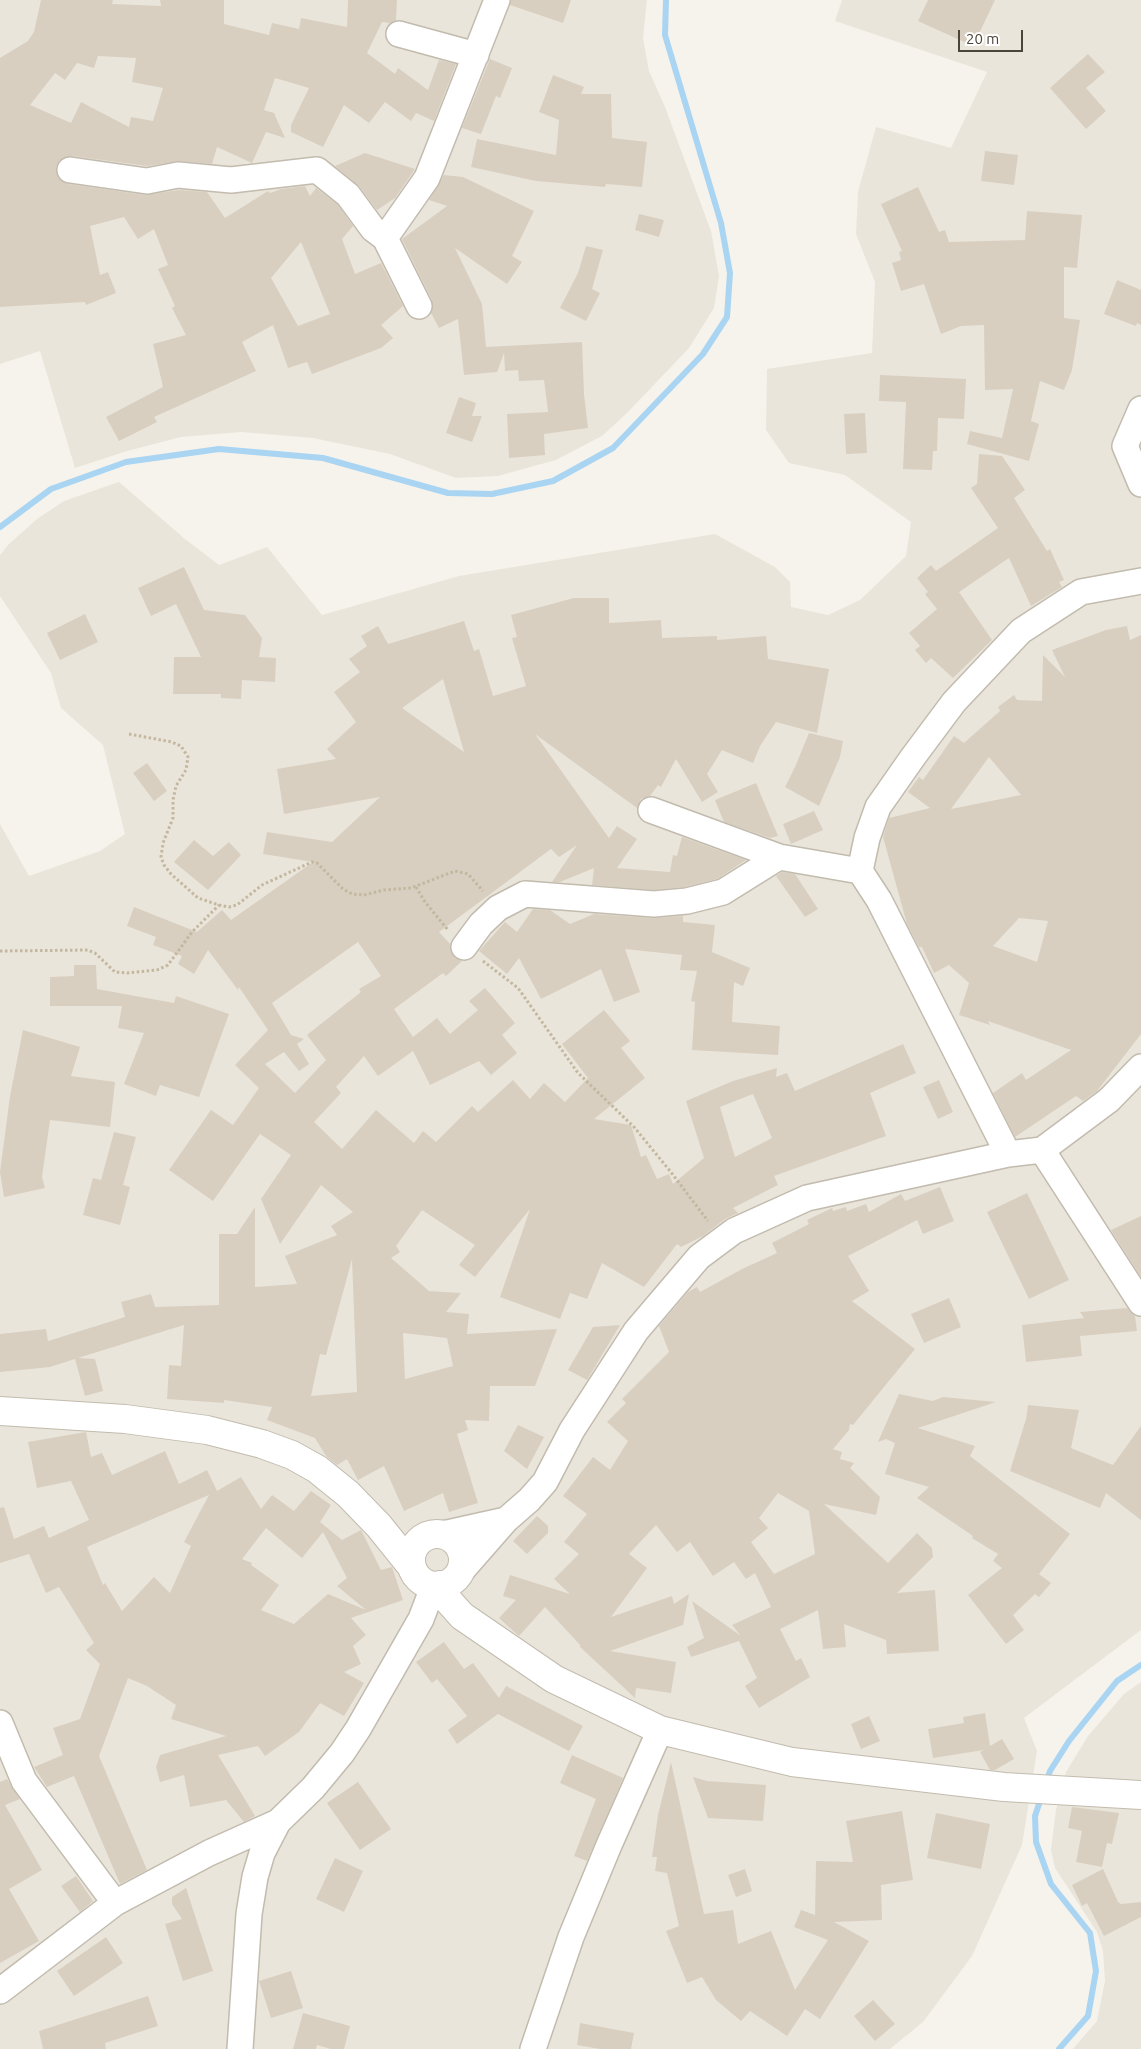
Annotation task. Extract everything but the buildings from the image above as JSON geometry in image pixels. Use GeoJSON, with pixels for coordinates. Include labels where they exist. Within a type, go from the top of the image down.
{"type":"FeatureCollection","features":[{"type":"Feature","properties":{"kind":"street"},"geometry":{"type":"LineString","coordinates":[[385,238],[427,178],[498,0]]}},
{"type":"Feature","properties":{"kind":"street"},"geometry":{"type":"LineString","coordinates":[[399,34],[476,55]]}},
{"type":"Feature","properties":{"kind":"street"},"geometry":{"type":"LineString","coordinates":[[70,170],[147,181],[178,175],[231,180],[317,170],[348,196],[373,229],[385,238],[418,306]]}},
{"type":"Feature","properties":{"kind":"street"},"geometry":{"type":"LineString","coordinates":[[1141,409],[1125,446],[1141,484]]}},
{"type":"Feature","properties":{"kind":"street"},"geometry":{"type":"LineString","coordinates":[[1008,1154],[884,909],[860,871],[867,838],[878,807],[954,702],[1022,631],[1081,592],[1141,581]]}},
{"type":"Feature","properties":{"kind":"street"},"geometry":{"type":"LineString","coordinates":[[650,810],[779,857],[860,871]]}},
{"type":"Feature","properties":{"kind":"street"},"geometry":{"type":"LineString","coordinates":[[464,947],[481,924],[498,908],[525,894],[654,904],[687,901],[723,892],[779,857]]}},
{"type":"Feature","properties":{"kind":"street"},"geometry":{"type":"LineString","coordinates":[[1141,1067],[1109,1100],[1042,1150],[1008,1154],[806,1198],[734,1230],[699,1257],[636,1330],[572,1430],[545,1482],[529,1500],[506,1520],[444,1582],[444,1597],[462,1616],[554,1679],[660,1730],[792,1762],[1029,1789],[1141,1794]]}},
{"type":"Feature","properties":{"kind":"street"},"geometry":{"type":"LineString","coordinates":[[1042,1150],[1141,1303]]}},
{"type":"Feature","properties":{"kind":"street"},"geometry":{"type":"LineString","coordinates":[[0,1411],[125,1418],[207,1430],[262,1444],[292,1455],[316,1469],[348,1494],[379,1526],[412,1567],[418,1578],[444,1582]]}},
{"type":"Feature","properties":{"kind":"street"},"geometry":{"type":"LineString","coordinates":[[412,1567],[411,1555],[414,1547],[435,1535],[506,1520]]}},
{"type":"Feature","properties":{"kind":"street"},"geometry":{"type":"LineString","coordinates":[[240,2049],[249,1914],[255,1877],[262,1853],[278,1822],[312,1788],[342,1753],[444,1582],[463,1560],[462,1552],[451,1538],[435,1535],[406,1535],[379,1526]]}},
{"type":"Feature","properties":{"kind":"street"},"geometry":{"type":"LineString","coordinates":[[421,1619],[443,1610],[462,1616]]}},
{"type":"Feature","properties":{"kind":"street"},"geometry":{"type":"LineString","coordinates":[[0,1723],[24,1781],[115,1903]]}},
{"type":"Feature","properties":{"kind":"street"},"geometry":{"type":"LineString","coordinates":[[533,2049],[571,1937],[608,1845],[660,1730]]}},
{"type":"Feature","properties":{"kind":"street"},"geometry":{"type":"LineString","coordinates":[[0,1991],[115,1903],[209,1853],[278,1822]]}},
{"type":"Feature","properties":{"kind":"path"},"geometry":{"type":"LineString","coordinates":[[129,734],[172,742],[181,746],[188,757],[186,770],[176,786],[173,800],[173,818],[163,843],[161,857],[164,865],[183,886],[198,898],[219,906],[237,905],[262,885],[312,862],[317,863],[343,889],[352,894],[364,895],[384,890],[416,887],[455,871],[462,871],[468,874],[498,908]]}},
{"type":"Feature","properties":{"kind":"path"},"geometry":{"type":"LineString","coordinates":[[416,887],[438,919],[464,947],[518,988],[578,1073],[634,1127],[670,1170],[722,1240]]}},
{"type":"Feature","properties":{"kind":"path"},"geometry":{"type":"LineString","coordinates":[[0,952],[88,950],[95,953],[115,972],[127,973],[157,970],[168,966],[192,932],[219,906]]}},
{"type":"Feature","properties":{"kind":"shaded area"},"geometry":{"type":"Polygon","coordinates":[[[0,0],[647,0],[643,38],[649,71],[665,107],[711,231],[719,276],[714,308],[689,348],[628,412],[602,436],[556,460],[498,476],[456,478],[390,454],[313,438],[241,432],[181,437],[127,451],[75,468],[40,351],[0,364],[0,0]]]}},
{"type":"Feature","properties":{"kind":"shaded area"},"geometry":{"type":"Polygon","coordinates":[[[842,0],[1141,0],[1141,1630],[1024,1718],[1037,1751],[1022,1845],[972,1956],[923,2022],[890,2049],[0,2049],[0,824],[29,876],[100,851],[125,834],[103,745],[61,708],[51,673],[0,596],[0,555],[9,544],[37,519],[64,501],[119,482],[185,539],[219,565],[267,547],[322,615],[459,576],[715,534],[775,567],[790,582],[791,607],[828,615],[860,600],[906,556],[911,522],[845,475],[789,463],[766,430],[767,369],[872,353],[875,282],[856,234],[858,192],[876,127],[951,148],[987,72],[835,21],[842,0]]]}},
{"type":"Feature","properties":{"kind":"shaded area"},"geometry":{"type":"Polygon","coordinates":[[[1141,1682],[1141,2049],[1073,2049],[1097,2021],[1105,1981],[1103,1951],[1097,1932],[1055,1868],[1051,1850],[1056,1810],[1066,1772],[1088,1736],[1124,1694],[1141,1682]]]}},
{"type":"Feature","properties":{"kind":"waterway"},"geometry":{"type":"LineString","coordinates":[[0,527],[51,489],[126,462],[219,449],[323,458],[448,493],[492,494],[553,481],[613,448],[703,354],[727,317],[730,273],[721,223],[665,35],[666,0]]}},
{"type":"Feature","properties":{"kind":"waterway"},"geometry":{"type":"LineString","coordinates":[[1046,1783],[1050,1771],[1069,1741],[1117,1681],[1141,1665]]}},
{"type":"Feature","properties":{"kind":"waterway"},"geometry":{"type":"LineString","coordinates":[[1042,1795],[1035,1816],[1036,1842],[1051,1884],[1090,1933],[1096,1971],[1088,2016],[1059,2049]]}}]}
